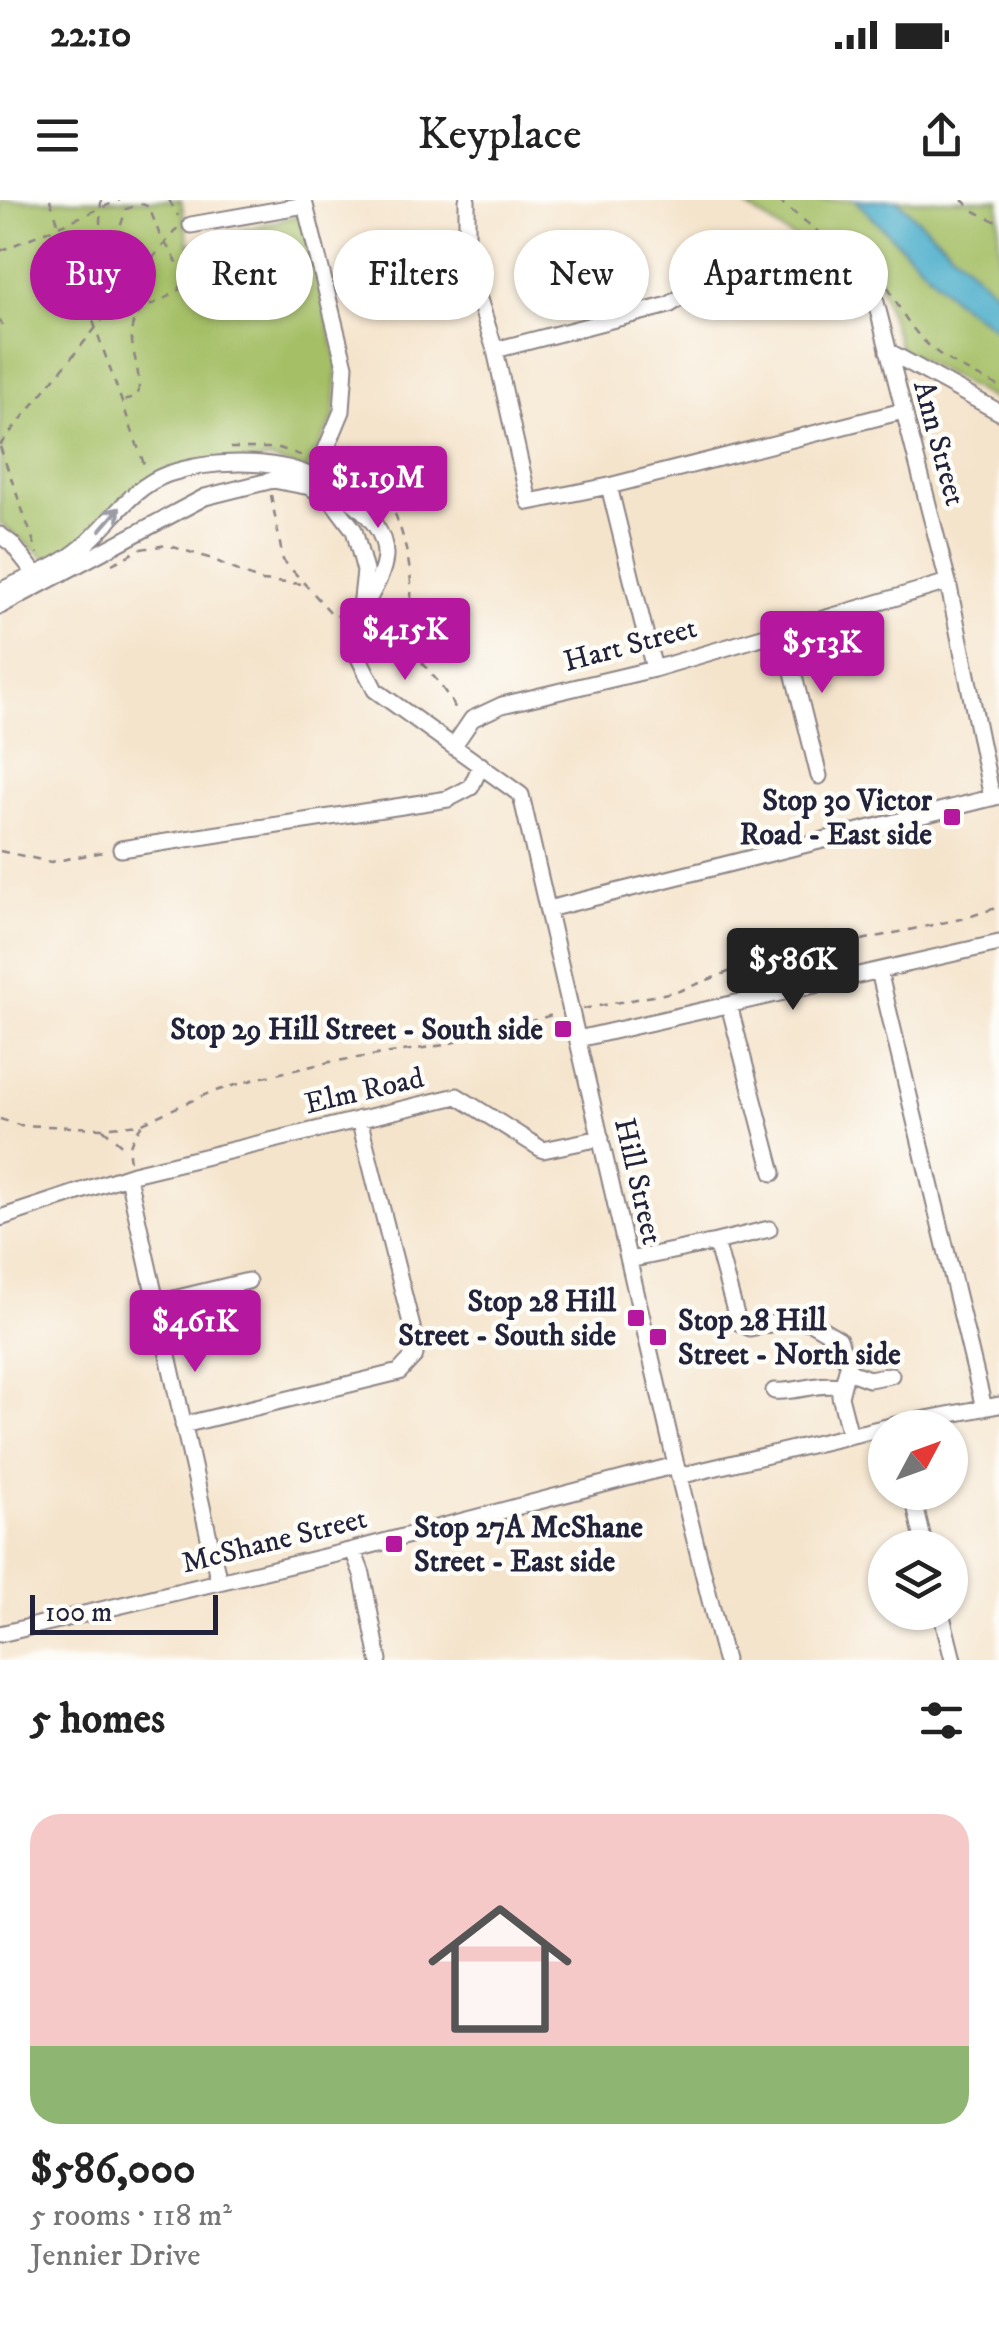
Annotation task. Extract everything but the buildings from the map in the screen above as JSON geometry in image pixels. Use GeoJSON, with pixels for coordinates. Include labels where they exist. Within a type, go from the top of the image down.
{"type":"FeatureCollection","features":[{"type":"Feature","properties":{"kind":"street"},"geometry":{"type":"LineString","coordinates":[[467,200],[467,261],[495,350],[529,502],[610,486],[903,411]]}},
{"type":"Feature","properties":{"kind":"street"},"geometry":{"type":"LineString","coordinates":[[192,225],[306,205],[346,366],[342,411],[312,482]]}},
{"type":"Feature","properties":{"kind":"street"},"geometry":{"type":"LineString","coordinates":[[495,350],[669,304]]}},
{"type":"Feature","properties":{"kind":"street","name":"Ann Street"},"geometry":{"type":"LineString","coordinates":[[880,320],[948,582],[995,797]]}},
{"type":"Feature","properties":{"kind":"street"},"geometry":{"type":"LineString","coordinates":[[888,351],[999,412]]}},
{"type":"Feature","properties":{"kind":"street"},"geometry":{"type":"LineString","coordinates":[[0,606],[78,552],[131,496],[166,474],[248,464],[292,469],[363,509],[378,530],[385,554],[377,583],[359,618]]}},
{"type":"Feature","properties":{"kind":"street"},"geometry":{"type":"LineString","coordinates":[[0,591],[40,576],[205,497],[273,480],[312,482]]}},
{"type":"Feature","properties":{"kind":"street","name":"Hill Street"},"geometry":{"type":"LineString","coordinates":[[312,482],[354,530],[366,571],[356,652],[376,690],[520,795],[677,1471],[725,1660]]}},
{"type":"Feature","properties":{"kind":"street"},"geometry":{"type":"LineString","coordinates":[[610,486],[654,668]]}},
{"type":"Feature","properties":{"kind":"street"},"geometry":{"type":"LineString","coordinates":[[0,535],[40,576]]}},
{"type":"Feature","properties":{"kind":"street","name":"Hart Street"},"geometry":{"type":"LineString","coordinates":[[455,744],[472,718],[502,705],[654,668],[948,582]]}},
{"type":"Feature","properties":{"kind":"street"},"geometry":{"type":"LineString","coordinates":[[782,628],[819,776]]}},
{"type":"Feature","properties":{"kind":"street"},"geometry":{"type":"LineString","coordinates":[[121,849],[448,799],[470,787],[482,765]]}},
{"type":"Feature","properties":{"kind":"street"},"geometry":{"type":"LineString","coordinates":[[548,909],[995,797]]}},
{"type":"Feature","properties":{"kind":"street"},"geometry":{"type":"LineString","coordinates":[[578,1040],[999,943]]}},
{"type":"Feature","properties":{"kind":"street"},"geometry":{"type":"LineString","coordinates":[[880,970],[991,1406]]}},
{"type":"Feature","properties":{"kind":"street"},"geometry":{"type":"LineString","coordinates":[[729,1005],[772,1174]]}},
{"type":"Feature","properties":{"kind":"street","name":"Elm Road"},"geometry":{"type":"LineString","coordinates":[[0,1218],[130,1176],[457,1096],[542,1150],[601,1138]]}},
{"type":"Feature","properties":{"kind":"street"},"geometry":{"type":"LineString","coordinates":[[184,1425],[399,1372],[415,1355],[414,1335],[359,1118]]}},
{"type":"Feature","properties":{"kind":"street"},"geometry":{"type":"LineString","coordinates":[[130,1176],[219,1582]]}},
{"type":"Feature","properties":{"kind":"street"},"geometry":{"type":"LineString","coordinates":[[629,1260],[769,1229]]}},
{"type":"Feature","properties":{"kind":"street"},"geometry":{"type":"LineString","coordinates":[[716,1242],[738,1322],[750,1328],[791,1320],[810,1322],[839,1340],[850,1435]]}},
{"type":"Feature","properties":{"kind":"street"},"geometry":{"type":"LineString","coordinates":[[157,1304],[248,1281]]}},
{"type":"Feature","properties":{"kind":"street"},"geometry":{"type":"LineString","coordinates":[[774,1391],[791,1392],[844,1379],[892,1374]]}},
{"type":"Feature","properties":{"kind":"street","name":"McShane Street"},"geometry":{"type":"LineString","coordinates":[[0,1634],[677,1471],[868,1431]]}},
{"type":"Feature","properties":{"kind":"street"},"geometry":{"type":"LineString","coordinates":[[353,1550],[362,1574],[380,1660]]}},
{"type":"Feature","properties":{"kind":"street"},"geometry":{"type":"LineString","coordinates":[[946,1630],[953,1660]]}},
{"type":"Feature","properties":{"kind":"path"},"geometry":{"type":"LineString","coordinates":[[50,200],[150,484]]}},
{"type":"Feature","properties":{"kind":"path"},"geometry":{"type":"LineString","coordinates":[[100,200],[100,223],[92,240],[95,249],[112,250],[126,209],[134,204],[149,207],[185,275],[184,284],[173,295],[147,306],[132,322],[129,331],[140,384],[138,395],[122,402]]}},
{"type":"Feature","properties":{"kind":"path"},"geometry":{"type":"LineString","coordinates":[[0,252],[120,200]]}},
{"type":"Feature","properties":{"kind":"path"},"geometry":{"type":"LineString","coordinates":[[40,576],[0,446],[177,227],[184,226],[169,200]]}},
{"type":"Feature","properties":{"kind":"path"},"geometry":{"type":"LineString","coordinates":[[962,200],[999,224]]}},
{"type":"Feature","properties":{"kind":"path"},"geometry":{"type":"LineString","coordinates":[[0,434],[5,438]]}},
{"type":"Feature","properties":{"kind":"path"},"geometry":{"type":"LineString","coordinates":[[270,489],[283,560],[333,615],[381,626],[423,663],[444,686],[466,728]]}},
{"type":"Feature","properties":{"kind":"path"},"geometry":{"type":"LineString","coordinates":[[141,549],[167,545],[260,580],[305,584]]}},
{"type":"Feature","properties":{"kind":"path"},"geometry":{"type":"LineString","coordinates":[[410,609],[423,663]]}},
{"type":"Feature","properties":{"kind":"path"},"geometry":{"type":"LineString","coordinates":[[0,851],[51,862],[121,849]]}},
{"type":"Feature","properties":{"kind":"path"},"geometry":{"type":"LineString","coordinates":[[0,1119],[19,1125],[102,1128],[144,1122],[210,1093],[259,1078],[385,1052],[444,1045],[604,1003],[679,991],[731,971],[999,907]]}},
{"type":"Feature","properties":{"kind":"path"},"geometry":{"type":"LineString","coordinates":[[130,1176],[128,1151],[144,1122]]}},
{"type":"Feature","properties":{"kind":"path"},"geometry":{"type":"LineString","coordinates":[[102,1128],[128,1151]]}},
{"type":"Feature","properties":{"kind":"green space"},"geometry":{"type":"Polygon","coordinates":[[[0,200],[181,200],[186,230],[176,230],[176,320],[313,320],[313,259],[338,362],[334,418],[307,470],[271,459],[158,474],[69,552],[47,560],[0,523],[0,200]]]}},
{"type":"Feature","properties":{"kind":"green space"},"geometry":{"type":"Polygon","coordinates":[[[737,200],[999,200],[999,403],[900,348],[888,310],[888,230],[782,230],[737,200]]]}},
{"type":"Feature","properties":{"kind":"green space"},"geometry":{"type":"Polygon","coordinates":[[[302,214],[306,230],[244,230],[302,214]]]}},
{"type":"Feature","properties":{"kind":"water"},"geometry":{"type":"Polygon","coordinates":[[[855,200],[897,200],[999,295],[999,331],[957,302],[855,200]]]}},
{"type":"Feature","properties":{"kind":"place","name":"Stop 30 Victor Road - East side"},"geometry":{"type":"Point","coordinates":[952,817]}},
{"type":"Feature","properties":{"kind":"place","name":"Stop 29 Hill Street - South side"},"geometry":{"type":"Point","coordinates":[563,1029]}},
{"type":"Feature","properties":{"kind":"place","name":"Stop 28 Hill Street - South side"},"geometry":{"type":"Point","coordinates":[636,1318]}},
{"type":"Feature","properties":{"kind":"place","name":"Stop 28 Hill Street - North side"},"geometry":{"type":"Point","coordinates":[658,1337]}},
{"type":"Feature","properties":{"kind":"place","name":"Stop 27A McShane Street - East side"},"geometry":{"type":"Point","coordinates":[394,1544]}}]}
